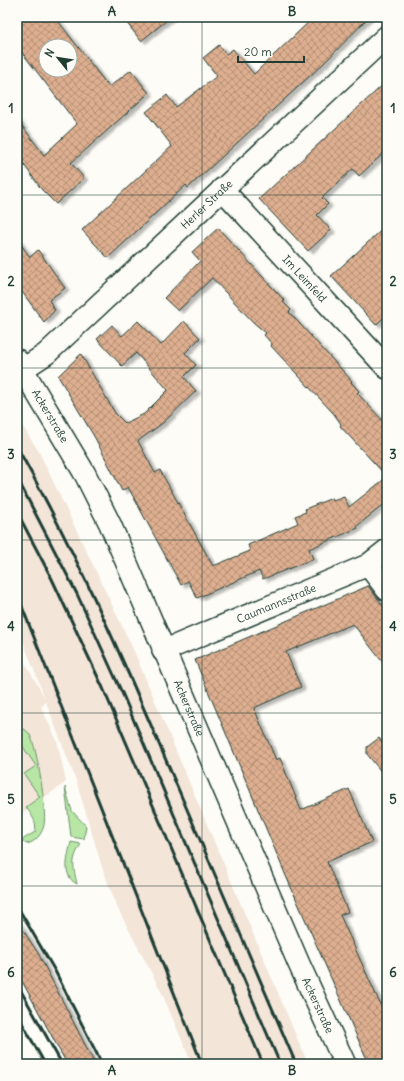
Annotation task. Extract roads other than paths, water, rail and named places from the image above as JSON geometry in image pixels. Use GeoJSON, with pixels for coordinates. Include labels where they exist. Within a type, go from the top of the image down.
{"type":"FeatureCollection","features":[{"type":"Feature","properties":{"kind":"street","name":"Herler Straße"},"geometry":{"type":"LineString","coordinates":[[20,365],[46,354],[387,36]]}},
{"type":"Feature","properties":{"kind":"street","name":"Im Leimfeld"},"geometry":{"type":"LineString","coordinates":[[222,190],[387,368]]}},
{"type":"Feature","properties":{"kind":"street","name":"Ackerstraße"},"geometry":{"type":"LineString","coordinates":[[20,365],[96,496],[110,524],[299,964],[345,1064]]}},
{"type":"Feature","properties":{"kind":"street","name":"Caumannsstraße"},"geometry":{"type":"LineString","coordinates":[[164,651],[368,565],[387,550]]}},
{"type":"Feature","properties":{"kind":"street"},"geometry":{"type":"LineString","coordinates":[[368,565],[387,590]]}},
{"type":"Feature","properties":{"kind":"railway"},"geometry":{"type":"LineString","coordinates":[[17,447],[60,528],[119,653],[296,1064]]}},
{"type":"Feature","properties":{"kind":"railway"},"geometry":{"type":"LineString","coordinates":[[17,478],[77,594],[123,695],[280,1064]]}},
{"type":"Feature","properties":{"kind":"railway"},"geometry":{"type":"LineString","coordinates":[[17,512],[52,579],[103,688],[263,1064]]}},
{"type":"Feature","properties":{"kind":"railway"},"geometry":{"type":"LineString","coordinates":[[17,594],[202,1064]]}},
{"type":"Feature","properties":{"kind":"railway"},"geometry":{"type":"LineString","coordinates":[[17,906],[55,971],[102,1064]]}},
{"type":"Feature","properties":{"kind":"railway"},"geometry":{"type":"LineString","coordinates":[[17,984],[62,1064]]}},
{"type":"Feature","properties":{"kind":"railway"},"geometry":{"type":"LineString","coordinates":[[17,1014],[45,1064]]}}]}
